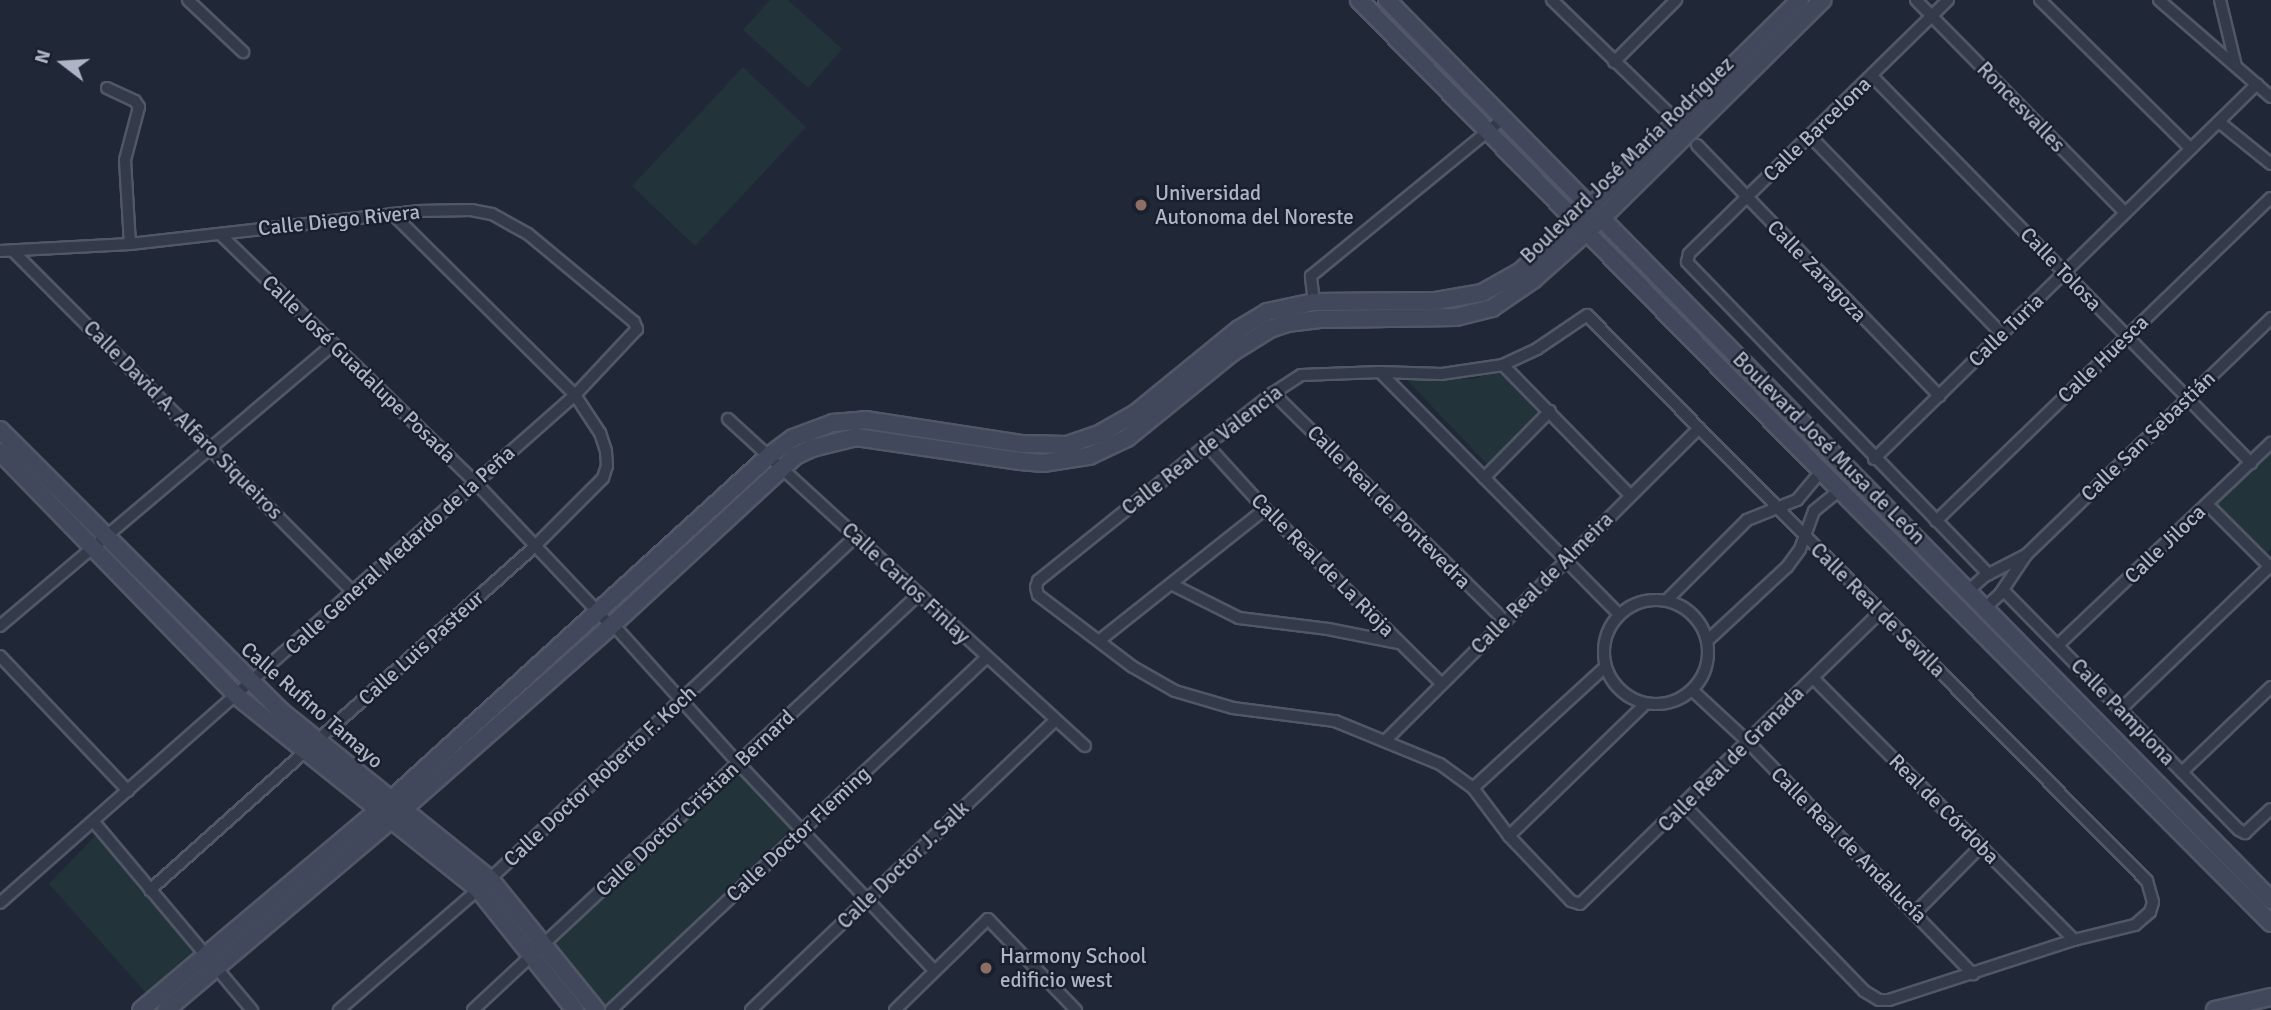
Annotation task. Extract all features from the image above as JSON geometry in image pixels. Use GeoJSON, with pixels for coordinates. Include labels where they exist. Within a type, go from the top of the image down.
{"type":"FeatureCollection","features":[{"type":"Feature","properties":{"kind":"street"},"geometry":{"type":"LineString","coordinates":[[188,0],[243,52]]}},
{"type":"Feature","properties":{"kind":"street","name":"Boulevard José Musa de León"},"geometry":{"type":"LineString","coordinates":[[1360,0],[1485,131],[2271,923]]}},
{"type":"Feature","properties":{"kind":"street","name":"Boulevard José Musa de León"},"geometry":{"type":"LineString","coordinates":[[1387,0],[1754,377],[2271,900]]}},
{"type":"Feature","properties":{"kind":"street","name":"Calle Zaragoza"},"geometry":{"type":"LineString","coordinates":[[1552,0],[1687,132],[1746,197],[1939,396]]}},
{"type":"Feature","properties":{"kind":"street"},"geometry":{"type":"LineString","coordinates":[[1614,62],[1676,0]]}},
{"type":"Feature","properties":{"kind":"street","name":"Boulevard José María Rodríguez"},"geometry":{"type":"LineString","coordinates":[[1687,132],[1800,0]]}},
{"type":"Feature","properties":{"kind":"street","name":"Boulevard José María Rodríguez"},"geometry":{"type":"LineString","coordinates":[[774,462],[812,448],[856,437],[1043,463],[1089,456],[1135,433],[1233,352],[1270,328],[1322,318],[1427,319],[1477,313],[1492,308],[1534,279],[1586,232],[1595,214],[1687,132],[1822,0]]}},
{"type":"Feature","properties":{"kind":"street","name":"Roncesvalles"},"geometry":{"type":"LineString","coordinates":[[1916,0],[2125,214]]}},
{"type":"Feature","properties":{"kind":"street","name":"Calle Barcelona"},"geometry":{"type":"LineString","coordinates":[[1874,459],[1688,267],[1686,258],[1948,0]]}},
{"type":"Feature","properties":{"kind":"street"},"geometry":{"type":"LineString","coordinates":[[2040,0],[2191,149]]}},
{"type":"Feature","properties":{"kind":"street"},"geometry":{"type":"LineString","coordinates":[[2159,0],[2271,97]]}},
{"type":"Feature","properties":{"kind":"street"},"geometry":{"type":"LineString","coordinates":[[2220,0],[2236,66]]}},
{"type":"Feature","properties":{"kind":"street","name":"Calle Tolosa"},"geometry":{"type":"LineString","coordinates":[[1872,76],[2251,463]]}},
{"type":"Feature","properties":{"kind":"street","name":"Calle Turia"},"geometry":{"type":"LineString","coordinates":[[1874,459],[2257,84]]}},
{"type":"Feature","properties":{"kind":"street"},"geometry":{"type":"LineString","coordinates":[[107,88],[135,101],[139,107],[125,160],[130,244]]}},
{"type":"Feature","properties":{"kind":"street"},"geometry":{"type":"LineString","coordinates":[[1314,302],[1311,276],[1485,131],[1503,119]]}},
{"type":"Feature","properties":{"kind":"street"},"geometry":{"type":"LineString","coordinates":[[2219,122],[2271,164]]}},
{"type":"Feature","properties":{"kind":"street"},"geometry":{"type":"LineString","coordinates":[[1810,136],[2002,334]]}},
{"type":"Feature","properties":{"kind":"street","name":"Calle Huesca"},"geometry":{"type":"LineString","coordinates":[[1936,521],[2271,198]]}},
{"type":"Feature","properties":{"kind":"street","name":"Calle Diego Rivera"},"geometry":{"type":"LineString","coordinates":[[0,251],[130,244],[221,235],[299,223],[446,209],[471,210],[510,222],[634,322],[637,329]]}},
{"type":"Feature","properties":{"kind":"street","name":"Calle Luis Pasteur"},"geometry":{"type":"LineString","coordinates":[[150,890],[534,547],[596,488],[607,466],[600,433],[575,395],[393,214]]}},
{"type":"Feature","properties":{"kind":"street","name":"Boulevard José María Rodríguez"},"geometry":{"type":"LineString","coordinates":[[774,462],[793,438],[813,429],[849,420],[880,422],[1021,444],[1067,445],[1101,433],[1136,413],[1253,320],[1287,306],[1314,302],[1436,302],[1482,293],[1521,271],[1575,220],[1595,214]]}},
{"type":"Feature","properties":{"kind":"street","name":"Calle José Guadalupe Posada"},"geometry":{"type":"LineString","coordinates":[[221,235],[474,481],[534,547],[682,699],[738,763],[935,971]]}},
{"type":"Feature","properties":{"kind":"street","name":"Calle David A. Alfaro Siqueiros"},"geometry":{"type":"LineString","coordinates":[[13,251],[352,591]]}},
{"type":"Feature","properties":{"kind":"street","name":"Calle Real de Valencia"},"geometry":{"type":"LineString","coordinates":[[1100,640],[1038,595],[1038,581],[1273,393],[1301,375],[1380,372],[1441,374],[1503,365],[1537,349],[1587,315]]}},
{"type":"Feature","properties":{"kind":"street","name":"Calle Real de Sevilla"},"geometry":{"type":"LineString","coordinates":[[1587,315],[2147,881],[2153,902],[2150,912],[2135,925],[2074,940]]}},
{"type":"Feature","properties":{"kind":"street","name":"Calle San Sebastián"},"geometry":{"type":"LineString","coordinates":[[1984,609],[2003,590],[2026,555],[2271,318]]}},
{"type":"Feature","properties":{"kind":"street","name":"Calle General Medardo de la Peña"},"geometry":{"type":"LineString","coordinates":[[4,900],[237,696],[474,481],[575,395],[637,329]]}},
{"type":"Feature","properties":{"kind":"street"},"geometry":{"type":"LineString","coordinates":[[0,626],[334,344]]}},
{"type":"Feature","properties":{"kind":"street"},"geometry":{"type":"LineString","coordinates":[[1503,365],[1630,495]]}},
{"type":"Feature","properties":{"kind":"street"},"geometry":{"type":"LineString","coordinates":[[1380,372],[1619,614]]}},
{"type":"Feature","properties":{"kind":"street"},"geometry":{"type":"LineString","coordinates":[[1741,390],[1742,377],[1754,377]]}},
{"type":"Feature","properties":{"kind":"street","name":"Calle Real de Pontevedra"},"geometry":{"type":"LineString","coordinates":[[1273,393],[1505,621]]}},
{"type":"Feature","properties":{"kind":"street"},"geometry":{"type":"LineString","coordinates":[[1484,478],[1550,411]]}},
{"type":"Feature","properties":{"kind":"street","name":"Calle Carlos Finlay"},"geometry":{"type":"LineString","coordinates":[[728,419],[917,596],[1085,747]]}},
{"type":"Feature","properties":{"kind":"street","name":"Calle Real de Almeira"},"geometry":{"type":"LineString","coordinates":[[1386,740],[1699,428]]}},
{"type":"Feature","properties":{"kind":"street","name":"Calle Rufino Tamayo"},"geometry":{"type":"LineString","coordinates":[[0,430],[237,696],[311,747],[484,884],[545,945],[596,1010]]}},
{"type":"Feature","properties":{"kind":"street","name":"Calle Jiloca"},"geometry":{"type":"LineString","coordinates":[[2058,645],[2271,443]]}},
{"type":"Feature","properties":{"kind":"street","name":"Calle Real de La Rioja"},"geometry":{"type":"LineString","coordinates":[[1207,445],[1265,509],[1441,683]]}},
{"type":"Feature","properties":{"kind":"street","name":"Calle Rufino Tamayo"},"geometry":{"type":"LineString","coordinates":[[0,452],[251,683],[311,747]]}},
{"type":"Feature","properties":{"kind":"street"},"geometry":{"type":"LineString","coordinates":[[1874,459],[1988,574]]}},
{"type":"Feature","properties":{"kind":"street"},"geometry":{"type":"LineString","coordinates":[[391,809],[600,613],[774,462]]}},
{"type":"Feature","properties":{"kind":"street"},"geometry":{"type":"LineString","coordinates":[[141,1010],[212,961],[391,809],[615,629],[774,462]]}},
{"type":"Feature","properties":{"kind":"street"},"geometry":{"type":"LineString","coordinates":[[1667,600],[1747,520],[1797,500],[1821,471]]}},
{"type":"Feature","properties":{"kind":"street"},"geometry":{"type":"LineString","coordinates":[[1707,641],[1787,568],[1805,537],[1814,511],[1840,490]]}},
{"type":"Feature","properties":{"kind":"street"},"geometry":{"type":"LineString","coordinates":[[2121,709],[2270,565],[2207,504]]}},
{"type":"Feature","properties":{"kind":"street"},"geometry":{"type":"LineString","coordinates":[[1265,509],[1100,640],[1155,681],[1199,700],[1233,708],[1335,722],[1386,740],[1440,764],[1472,788],[1509,836],[1645,704]]}},
{"type":"Feature","properties":{"kind":"street","name":"Calle Doctor Roberto F. Koch"},"geometry":{"type":"LineString","coordinates":[[339,1010],[484,884],[856,536]]}},
{"type":"Feature","properties":{"kind":"street","name":"Calle San Sebastián"},"geometry":{"type":"LineString","coordinates":[[1967,592],[1988,574],[2026,555]]}},
{"type":"Feature","properties":{"kind":"street"},"geometry":{"type":"LineString","coordinates":[[1924,575],[1966,606],[1984,609]]}},
{"type":"Feature","properties":{"kind":"street"},"geometry":{"type":"LineString","coordinates":[[1171,584],[1239,618],[1328,629],[1401,644]]}},
{"type":"Feature","properties":{"kind":"street","name":"Calle Pamplona"},"geometry":{"type":"LineString","coordinates":[[2003,590],[2245,833],[2271,809]]}},
{"type":"Feature","properties":{"kind":"street","name":"Calle Doctor Cristian Bernard"},"geometry":{"type":"LineString","coordinates":[[473,1010],[917,596]]}},
{"type":"Feature","properties":{"kind":"street"},"geometry":{"type":"LineString","coordinates":[[1649,599],[1667,600],[1685,608],[1699,622],[1707,641],[1708,659],[1703,676],[1692,690],[1678,700],[1662,705],[1645,704],[1627,697],[1613,684],[1605,667],[1603,648],[1608,630],[1619,614],[1633,604],[1649,599]]}},
{"type":"Feature","properties":{"kind":"street","name":"Calle Real de Granada"},"geometry":{"type":"LineString","coordinates":[[1509,836],[1571,901],[1580,904],[1880,612]]}},
{"type":"Feature","properties":{"kind":"street"},"geometry":{"type":"LineString","coordinates":[[0,656],[128,791]]}},
{"type":"Feature","properties":{"kind":"street","name":"Calle Doctor Fleming"},"geometry":{"type":"LineString","coordinates":[[611,1010],[986,658]]}},
{"type":"Feature","properties":{"kind":"street"},"geometry":{"type":"LineString","coordinates":[[1472,788],[1605,667]]}},
{"type":"Feature","properties":{"kind":"street","name":"Real de Córdoba"},"geometry":{"type":"LineString","coordinates":[[1813,678],[2074,940]]}},
{"type":"Feature","properties":{"kind":"street"},"geometry":{"type":"LineString","coordinates":[[2182,772],[2271,687]]}},
{"type":"Feature","properties":{"kind":"street","name":"Calle Real de Andalucía"},"geometry":{"type":"LineString","coordinates":[[1692,690],[1747,741],[1916,912],[1973,974]]}},
{"type":"Feature","properties":{"kind":"street","name":"Calle Doctor J. Salk"},"geometry":{"type":"LineString","coordinates":[[751,1010],[1055,720]]}},
{"type":"Feature","properties":{"kind":"street"},"geometry":{"type":"LineString","coordinates":[[1684,805],[1864,992],[1879,1000],[1889,1000],[2074,940]]}},
{"type":"Feature","properties":{"kind":"street"},"geometry":{"type":"LineString","coordinates":[[94,822],[252,1010]]}},
{"type":"Feature","properties":{"kind":"street"},"geometry":{"type":"LineString","coordinates":[[1916,912],[1981,846]]}},
{"type":"Feature","properties":{"kind":"street","name":"Calle Rufino Tamayo"},"geometry":{"type":"LineString","coordinates":[[484,884],[532,957],[575,1010]]}},
{"type":"Feature","properties":{"kind":"street"},"geometry":{"type":"LineString","coordinates":[[0,887],[4,900]]}},
{"type":"Feature","properties":{"kind":"street"},"geometry":{"type":"LineString","coordinates":[[895,1010],[988,919],[1076,1010]]}},
{"type":"Feature","properties":{"kind":"street"},"geometry":{"type":"LineString","coordinates":[[166,1010],[212,961]]}},
{"type":"Feature","properties":{"kind":"street"},"geometry":{"type":"LineString","coordinates":[[2216,1010],[2271,997]]}},
{"type":"Feature","properties":{"kind":"shaded area"},"geometry":{"type":"Polygon","coordinates":[[[770,0],[788,0],[842,49],[808,88],[743,30],[770,0]]]}},
{"type":"Feature","properties":{"kind":"shaded area"},"geometry":{"type":"Polygon","coordinates":[[[743,67],[806,127],[695,246],[632,186],[743,67]]]}},
{"type":"Feature","properties":{"kind":"shaded area"},"geometry":{"type":"Polygon","coordinates":[[[1502,369],[1544,412],[1487,464],[1405,378],[1474,379],[1502,369]]]}},
{"type":"Feature","properties":{"kind":"shaded area"},"geometry":{"type":"Polygon","coordinates":[[[2271,451],[2271,549],[2264,555],[2215,504],[2271,451]]]}},
{"type":"Feature","properties":{"kind":"shaded area"},"geometry":{"type":"Polygon","coordinates":[[[738,773],[792,828],[605,1007],[553,946],[738,773]]]}},
{"type":"Feature","properties":{"kind":"shaded area"},"geometry":{"type":"Polygon","coordinates":[[[95,836],[196,955],[149,996],[49,884],[95,836]]]}},
{"type":"Feature","properties":{"kind":"place","name":"Universidad Autonoma del Noreste"},"geometry":{"type":"Point","coordinates":[1141,205]}},
{"type":"Feature","properties":{"kind":"place","name":"Harmony School edificio west"},"geometry":{"type":"Point","coordinates":[986,968]}}]}
